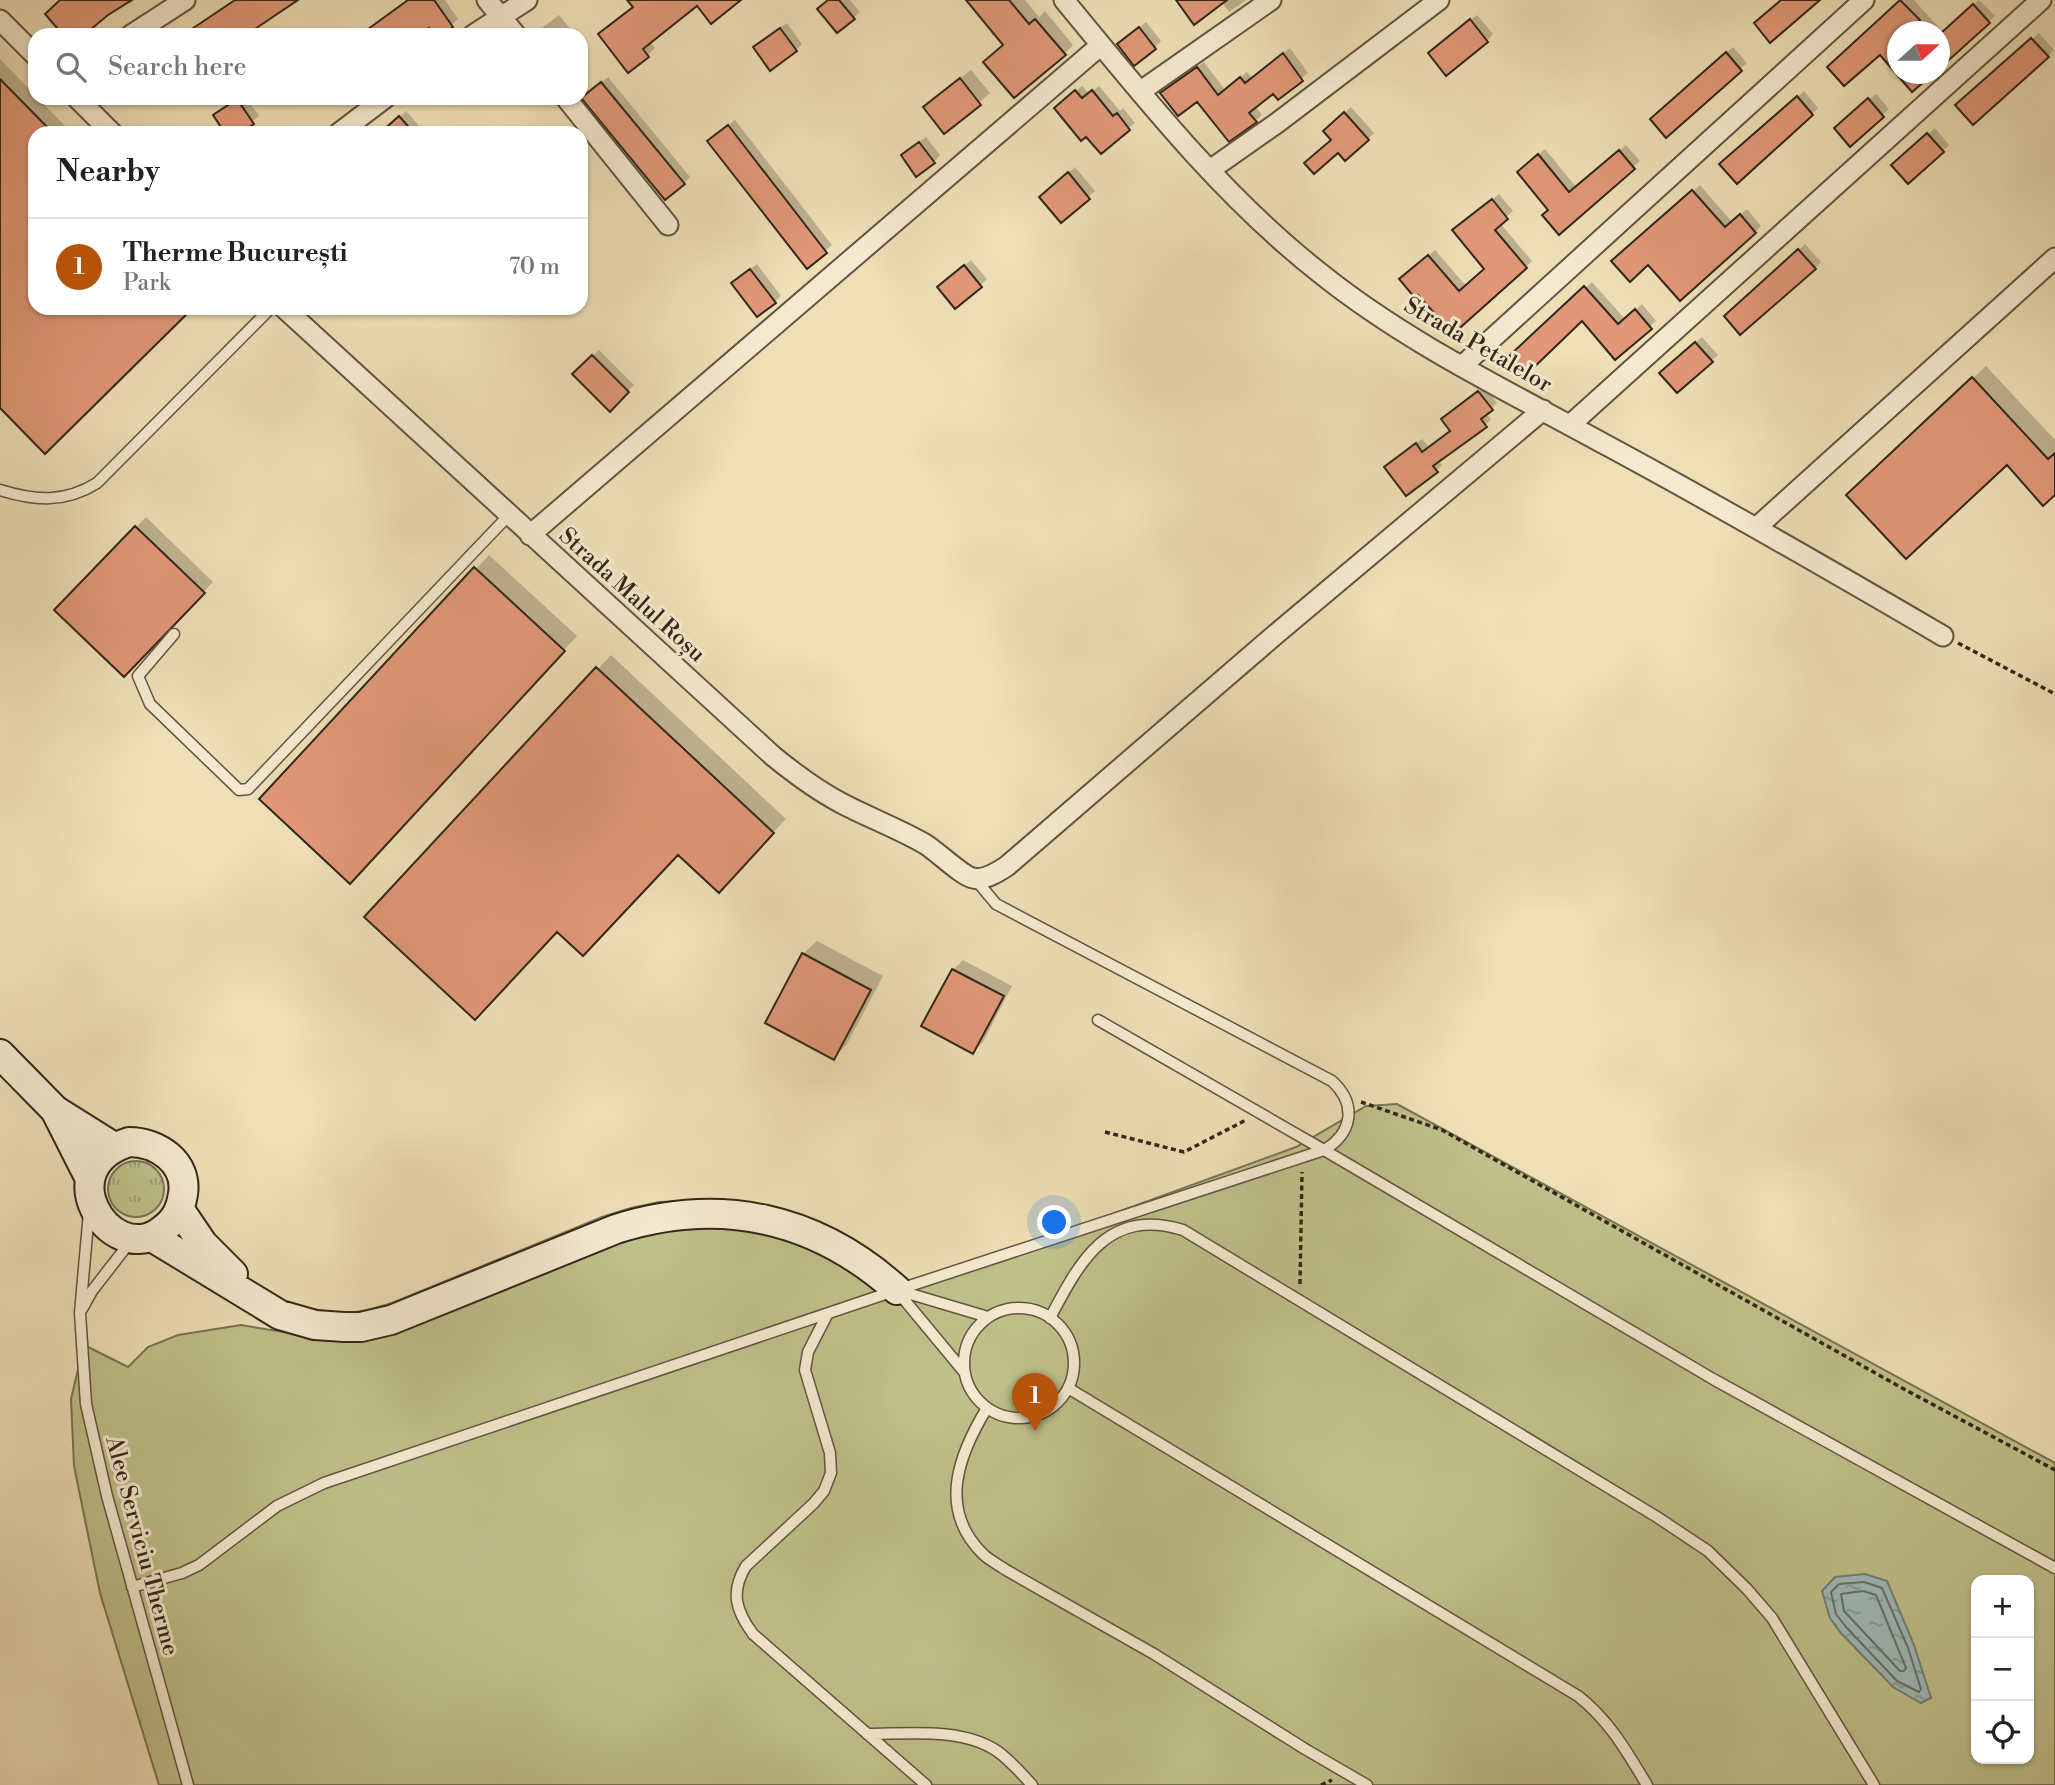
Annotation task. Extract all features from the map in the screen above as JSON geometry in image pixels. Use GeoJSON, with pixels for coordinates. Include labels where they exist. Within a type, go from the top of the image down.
{"type":"FeatureCollection","features":[{"type":"Feature","properties":{"kind":"street"},"geometry":{"type":"LineString","coordinates":[[142,28],[185,0]]}},
{"type":"Feature","properties":{"kind":"street"},"geometry":{"type":"LineString","coordinates":[[487,0],[510,28]]}},
{"type":"Feature","properties":{"kind":"street"},"geometry":{"type":"LineString","coordinates":[[483,28],[527,0]]}},
{"type":"Feature","properties":{"kind":"street","name":"Strada Petalelor"},"geometry":{"type":"LineString","coordinates":[[1064,0],[1210,170],[1278,238],[1358,303],[1462,366],[1757,527],[1944,636]]}},
{"type":"Feature","properties":{"kind":"street"},"geometry":{"type":"LineString","coordinates":[[1141,91],[1271,0]]}},
{"type":"Feature","properties":{"kind":"street"},"geometry":{"type":"LineString","coordinates":[[1210,170],[1277,123],[1439,0]]}},
{"type":"Feature","properties":{"kind":"street"},"geometry":{"type":"LineString","coordinates":[[1462,366],[1864,0]]}},
{"type":"Feature","properties":{"kind":"street"},"geometry":{"type":"LineString","coordinates":[[1570,425],[2041,0]]}},
{"type":"Feature","properties":{"kind":"street"},"geometry":{"type":"LineString","coordinates":[[0,20],[28,48]]}},
{"type":"Feature","properties":{"kind":"street"},"geometry":{"type":"LineString","coordinates":[[530,535],[1101,45]]}},
{"type":"Feature","properties":{"kind":"street"},"geometry":{"type":"LineString","coordinates":[[84,105],[104,126]]}},
{"type":"Feature","properties":{"kind":"street"},"geometry":{"type":"LineString","coordinates":[[348,126],[376,105]]}},
{"type":"Feature","properties":{"kind":"street"},"geometry":{"type":"LineString","coordinates":[[572,105],[668,225]]}},
{"type":"Feature","properties":{"kind":"street"},"geometry":{"type":"LineString","coordinates":[[1757,527],[2055,258]]}},
{"type":"Feature","properties":{"kind":"street","name":"Strada Malul Roșu"},"geometry":{"type":"LineString","coordinates":[[292,315],[530,535],[796,774],[841,803],[924,844],[965,875],[975,879]]}},
{"type":"Feature","properties":{"kind":"street"},"geometry":{"type":"LineString","coordinates":[[975,879],[994,874],[1007,866],[1287,625],[1543,410]]}},
{"type":"Feature","properties":{"kind":"street"},"geometry":{"type":"LineString","coordinates":[[0,1054],[55,1110],[114,1146]]}},
{"type":"Feature","properties":{"kind":"street"},"geometry":{"type":"LineString","coordinates":[[55,1110],[90,1189],[97,1213],[106,1225],[142,1238],[280,1315],[332,1327],[360,1327],[404,1316],[616,1229],[653,1218],[693,1213],[743,1215],[797,1228],[844,1249],[897,1290]]}},
{"type":"Feature","properties":{"kind":"street"},"geometry":{"type":"LineString","coordinates":[[90,1189],[95,1166],[103,1154],[114,1146],[145,1142],[159,1147],[171,1157],[180,1173],[184,1188],[180,1210],[167,1227],[142,1238]]}},
{"type":"Feature","properties":{"kind":"street"},"geometry":{"type":"LineString","coordinates":[[180,1210],[203,1244],[221,1264],[280,1315]]}},
{"type":"Feature","properties":{"kind":"lane"},"geometry":{"type":"LineString","coordinates":[[0,490],[43,499],[67,497],[97,483],[264,315]]}},
{"type":"Feature","properties":{"kind":"lane"},"geometry":{"type":"LineString","coordinates":[[174,634],[138,676],[142,691],[150,704],[239,790],[248,789],[509,515]]}},
{"type":"Feature","properties":{"kind":"lane"},"geometry":{"type":"LineString","coordinates":[[132,1587],[182,1573],[199,1565],[277,1506],[324,1483],[1324,1150],[1335,1143],[1348,1123],[1349,1109],[1346,1097],[1332,1081],[996,904],[975,879]]}},
{"type":"Feature","properties":{"kind":"lane"},"geometry":{"type":"LineString","coordinates":[[1098,1020],[1713,1379],[2055,1568]]}},
{"type":"Feature","properties":{"kind":"lane","name":"Alee Serviciu Therme"},"geometry":{"type":"LineString","coordinates":[[90,1189],[80,1313],[89,1425],[188,1785]]}},
{"type":"Feature","properties":{"kind":"lane"},"geometry":{"type":"LineString","coordinates":[[1050,1318],[1076,1270],[1094,1248],[1109,1236],[1124,1229],[1152,1223],[1183,1230],[1708,1551],[1772,1618],[1874,1785]]}},
{"type":"Feature","properties":{"kind":"lane"},"geometry":{"type":"LineString","coordinates":[[80,1313],[92,1291],[142,1238]]}},
{"type":"Feature","properties":{"kind":"lane"},"geometry":{"type":"LineString","coordinates":[[897,1290],[988,1317]]}},
{"type":"Feature","properties":{"kind":"lane"},"geometry":{"type":"LineString","coordinates":[[897,1290],[965,1373],[973,1393],[987,1408],[1009,1417],[1032,1416],[1053,1406],[1068,1388],[1072,1375],[1072,1350],[1060,1327],[1050,1318],[1019,1308],[998,1312],[988,1317],[968,1342],[965,1373]]}},
{"type":"Feature","properties":{"kind":"lane"},"geometry":{"type":"LineString","coordinates":[[827,1315],[808,1352],[805,1370],[830,1453],[831,1473],[819,1498],[746,1566],[740,1576],[736,1595],[740,1616],[753,1634],[926,1785]]}},
{"type":"Feature","properties":{"kind":"lane"},"geometry":{"type":"LineString","coordinates":[[1068,1388],[1578,1696],[1597,1711],[1613,1730],[1647,1785]]}},
{"type":"Feature","properties":{"kind":"lane"},"geometry":{"type":"LineString","coordinates":[[987,1408],[971,1434],[960,1461],[956,1486],[964,1528],[983,1554],[1006,1570],[1154,1654],[1367,1785]]}},
{"type":"Feature","properties":{"kind":"lane"},"geometry":{"type":"LineString","coordinates":[[867,1734],[944,1735],[980,1742],[1007,1759],[1032,1785]]}},
{"type":"Feature","properties":{"kind":"path"},"geometry":{"type":"LineString","coordinates":[[1944,636],[2055,694]]}},
{"type":"Feature","properties":{"kind":"path"},"geometry":{"type":"LineString","coordinates":[[1346,1097],[1442,1130],[1902,1388],[2055,1470]]}},
{"type":"Feature","properties":{"kind":"path"},"geometry":{"type":"LineString","coordinates":[[1105,1132],[1184,1152],[1260,1113]]}},
{"type":"Feature","properties":{"kind":"path"},"geometry":{"type":"LineString","coordinates":[[1299,1300],[1302,1156]]}},
{"type":"Feature","properties":{"kind":"green space"},"geometry":{"type":"Polygon","coordinates":[[[1397,1104],[2055,1463],[2055,1785],[159,1785],[100,1593],[74,1466],[71,1399],[86,1346],[128,1367],[148,1347],[178,1335],[241,1325],[295,1334],[308,1308],[351,1313],[369,1310],[602,1217],[659,1202],[726,1203],[897,1290],[934,1279],[1296,1147],[1366,1106],[1397,1104]]]}},
{"type":"Feature","properties":{"kind":"green space"},"geometry":{"type":"Polygon","coordinates":[[[130,1161],[142,1161],[152,1165],[160,1173],[164,1189],[160,1205],[152,1213],[142,1217],[130,1217],[120,1213],[112,1205],[108,1195],[108,1183],[112,1173],[120,1165],[130,1161]]]}},
{"type":"Feature","properties":{"kind":"water"},"geometry":{"type":"Polygon","coordinates":[[[1865,1574],[1887,1581],[1914,1645],[1931,1698],[1921,1703],[1893,1687],[1830,1618],[1822,1591],[1835,1577],[1865,1574]]]}},
{"type":"Feature","properties":{"kind":"building"},"geometry":{"type":"Polygon","coordinates":[[[60,0],[132,0],[92,28],[57,28],[45,14],[60,0]]]}},
{"type":"Feature","properties":{"kind":"building"},"geometry":{"type":"Polygon","coordinates":[[[235,0],[298,0],[256,28],[193,28],[235,0]]]}},
{"type":"Feature","properties":{"kind":"building"},"geometry":{"type":"Polygon","coordinates":[[[408,0],[434,0],[453,27],[452,28],[370,28],[408,0]]]}},
{"type":"Feature","properties":{"kind":"building"},"geometry":{"type":"Polygon","coordinates":[[[627,0],[741,0],[711,24],[697,6],[643,49],[649,57],[628,73],[598,34],[633,7],[627,0]]]}},
{"type":"Feature","properties":{"kind":"building"},"geometry":{"type":"Polygon","coordinates":[[[828,0],[839,0],[855,19],[837,33],[817,9],[828,0]]]}},
{"type":"Feature","properties":{"kind":"building"},"geometry":{"type":"Polygon","coordinates":[[[966,0],[1009,0],[1029,24],[1035,19],[1066,55],[1014,98],[983,62],[1003,45],[966,0]]]}},
{"type":"Feature","properties":{"kind":"building"},"geometry":{"type":"Polygon","coordinates":[[[1176,0],[1227,0],[1194,25],[1176,0]]]}},
{"type":"Feature","properties":{"kind":"building"},"geometry":{"type":"Polygon","coordinates":[[[1781,0],[1820,0],[1770,43],[1754,23],[1781,0]]]}},
{"type":"Feature","properties":{"kind":"building"},"geometry":{"type":"Polygon","coordinates":[[[1900,0],[1920,20],[1887,21],[1887,63],[1880,55],[1844,86],[1827,67],[1900,0]]]}},
{"type":"Feature","properties":{"kind":"building"},"geometry":{"type":"Polygon","coordinates":[[[1973,4],[1990,23],[1950,59],[1950,25],[1973,4]]]}},
{"type":"Feature","properties":{"kind":"building"},"geometry":{"type":"Polygon","coordinates":[[[1470,19],[1488,42],[1446,76],[1428,53],[1470,19]]]}},
{"type":"Feature","properties":{"kind":"building"},"geometry":{"type":"Polygon","coordinates":[[[1139,27],[1156,49],[1134,66],[1117,44],[1139,27]]]}},
{"type":"Feature","properties":{"kind":"building"},"geometry":{"type":"Polygon","coordinates":[[[780,28],[797,51],[770,71],[753,47],[780,28]]]}},
{"type":"Feature","properties":{"kind":"building"},"geometry":{"type":"Polygon","coordinates":[[[2031,38],[2049,57],[1973,125],[1955,105],[2031,38]]]}},
{"type":"Feature","properties":{"kind":"building"},"geometry":{"type":"Polygon","coordinates":[[[1726,52],[1742,71],[1666,138],[1650,119],[1726,52]]]}},
{"type":"Feature","properties":{"kind":"building"},"geometry":{"type":"Polygon","coordinates":[[[1283,53],[1303,81],[1278,100],[1273,94],[1249,113],[1257,122],[1229,142],[1197,102],[1178,116],[1160,93],[1197,67],[1218,95],[1240,77],[1245,83],[1283,53]]]}},
{"type":"Feature","properties":{"kind":"building"},"geometry":{"type":"Polygon","coordinates":[[[960,78],[981,105],[944,134],[923,107],[960,78]]]}},
{"type":"Feature","properties":{"kind":"building"},"geometry":{"type":"Polygon","coordinates":[[[0,79],[46,126],[28,126],[28,315],[186,315],[45,454],[0,408],[0,79]]]}},
{"type":"Feature","properties":{"kind":"building"},"geometry":{"type":"Polygon","coordinates":[[[601,82],[685,184],[665,200],[587,105],[588,92],[601,82]]]}},
{"type":"Feature","properties":{"kind":"building"},"geometry":{"type":"Polygon","coordinates":[[[1905,84],[1921,84],[1912,92],[1905,84]]]}},
{"type":"Feature","properties":{"kind":"building"},"geometry":{"type":"Polygon","coordinates":[[[1075,90],[1082,98],[1092,90],[1113,116],[1117,113],[1130,130],[1101,154],[1086,137],[1081,141],[1054,108],[1075,90]]]}},
{"type":"Feature","properties":{"kind":"building"},"geometry":{"type":"Polygon","coordinates":[[[1797,96],[1813,115],[1737,184],[1719,164],[1797,96]]]}},
{"type":"Feature","properties":{"kind":"building"},"geometry":{"type":"Polygon","coordinates":[[[1868,98],[1884,117],[1850,147],[1834,128],[1868,98]]]}},
{"type":"Feature","properties":{"kind":"building"},"geometry":{"type":"Polygon","coordinates":[[[228,105],[241,105],[254,124],[220,126],[213,115],[228,105]]]}},
{"type":"Feature","properties":{"kind":"building"},"geometry":{"type":"Polygon","coordinates":[[[1344,112],[1369,140],[1345,161],[1338,153],[1314,174],[1304,163],[1331,140],[1323,131],[1344,112]]]}},
{"type":"Feature","properties":{"kind":"building"},"geometry":{"type":"Polygon","coordinates":[[[399,116],[408,126],[388,126],[399,116]]]}},
{"type":"Feature","properties":{"kind":"building"},"geometry":{"type":"Polygon","coordinates":[[[728,125],[827,253],[807,269],[707,141],[728,125]]]}},
{"type":"Feature","properties":{"kind":"building"},"geometry":{"type":"Polygon","coordinates":[[[1927,133],[1944,152],[1908,184],[1891,165],[1927,133]]]}},
{"type":"Feature","properties":{"kind":"building"},"geometry":{"type":"Polygon","coordinates":[[[919,142],[935,163],[916,177],[901,155],[919,142]]]}},
{"type":"Feature","properties":{"kind":"building"},"geometry":{"type":"Polygon","coordinates":[[[1619,150],[1635,169],[1559,235],[1542,215],[1548,210],[1517,172],[1538,154],[1569,192],[1619,150]]]}},
{"type":"Feature","properties":{"kind":"building"},"geometry":{"type":"Polygon","coordinates":[[[1068,172],[1090,199],[1061,223],[1039,197],[1068,172]]]}},
{"type":"Feature","properties":{"kind":"building"},"geometry":{"type":"Polygon","coordinates":[[[1692,190],[1725,227],[1740,214],[1756,233],[1680,301],[1648,265],[1630,282],[1611,261],[1692,190]]]}},
{"type":"Feature","properties":{"kind":"building"},"geometry":{"type":"Polygon","coordinates":[[[1492,199],[1508,219],[1495,230],[1527,268],[1453,334],[1418,295],[1415,298],[1399,279],[1428,255],[1459,291],[1484,269],[1452,230],[1492,199]]]}},
{"type":"Feature","properties":{"kind":"building"},"geometry":{"type":"Polygon","coordinates":[[[1798,249],[1816,269],[1740,335],[1724,316],[1798,249]]]}},
{"type":"Feature","properties":{"kind":"building"},"geometry":{"type":"Polygon","coordinates":[[[964,265],[982,287],[955,309],[937,287],[964,265]]]}},
{"type":"Feature","properties":{"kind":"building"},"geometry":{"type":"Polygon","coordinates":[[[750,269],[776,303],[757,317],[731,283],[750,269]]]}},
{"type":"Feature","properties":{"kind":"building"},"geometry":{"type":"Polygon","coordinates":[[[1584,286],[1618,324],[1635,309],[1652,329],[1615,360],[1582,321],[1527,374],[1510,355],[1584,286]]]}},
{"type":"Feature","properties":{"kind":"building"},"geometry":{"type":"Polygon","coordinates":[[[1695,342],[1713,362],[1677,393],[1659,373],[1695,342]]]}},
{"type":"Feature","properties":{"kind":"building"},"geometry":{"type":"Polygon","coordinates":[[[592,355],[629,392],[610,412],[572,374],[592,355]]]}},
{"type":"Feature","properties":{"kind":"building"},"geometry":{"type":"Polygon","coordinates":[[[1972,377],[2048,459],[2055,453],[2055,495],[2043,506],[2007,465],[1906,559],[1846,495],[1972,377]]]}},
{"type":"Feature","properties":{"kind":"building"},"geometry":{"type":"Polygon","coordinates":[[[1478,391],[1493,410],[1481,419],[1487,427],[1433,466],[1438,472],[1406,496],[1384,467],[1416,443],[1422,452],[1450,431],[1441,419],[1478,391]]]}},
{"type":"Feature","properties":{"kind":"building"},"geometry":{"type":"Polygon","coordinates":[[[135,526],[205,593],[124,677],[54,610],[135,526]]]}},
{"type":"Feature","properties":{"kind":"building"},"geometry":{"type":"Polygon","coordinates":[[[474,567],[565,651],[350,884],[259,799],[474,567]]]}},
{"type":"Feature","properties":{"kind":"building"},"geometry":{"type":"Polygon","coordinates":[[[596,667],[774,833],[719,893],[678,855],[583,956],[557,932],[475,1020],[364,917],[596,667]]]}},
{"type":"Feature","properties":{"kind":"building"},"geometry":{"type":"Polygon","coordinates":[[[802,953],[871,990],[834,1060],[765,1023],[802,953]]]}},
{"type":"Feature","properties":{"kind":"building"},"geometry":{"type":"Polygon","coordinates":[[[952,969],[1004,996],[973,1054],[921,1026],[952,969]]]}},
{"type":"Feature","properties":{"kind":"place","name":"Therme București"},"geometry":{"type":"Point","coordinates":[1035,1431]}}]}
